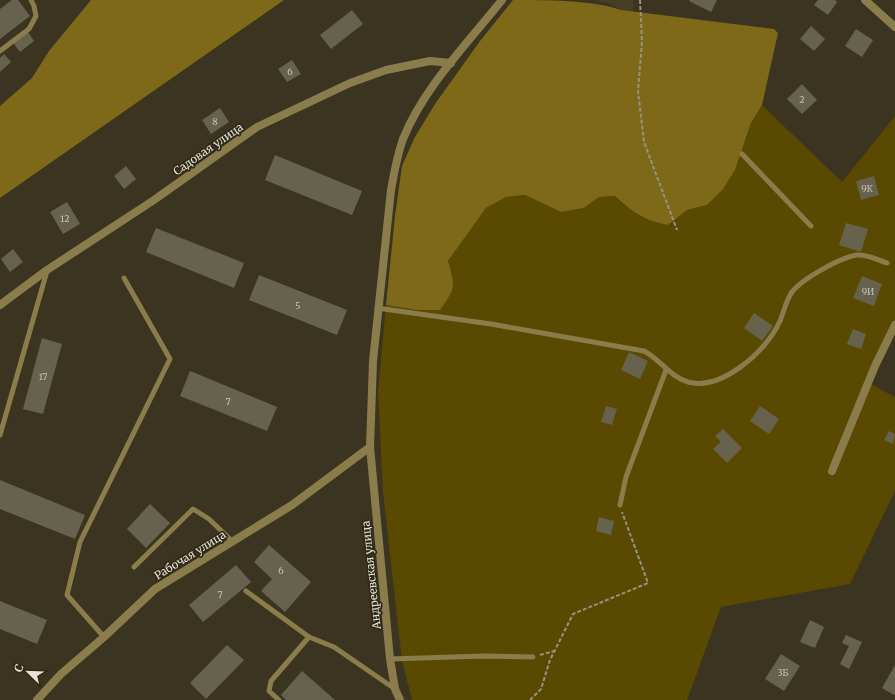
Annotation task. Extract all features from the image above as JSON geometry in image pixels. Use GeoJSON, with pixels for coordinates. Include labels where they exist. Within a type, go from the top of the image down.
{"type":"FeatureCollection","features":[{"type":"Feature","properties":{"kind":"street","name":"Андреевская улица"},"geometry":{"type":"LineString","coordinates":[[400,700],[396,690],[390,660],[370,447],[372,368],[377,308],[391,190],[396,162],[403,140],[418,108],[451,63],[502,0]]}},
{"type":"Feature","properties":{"kind":"street"},"geometry":{"type":"LineString","coordinates":[[865,0],[891,21],[895,27]]}},
{"type":"Feature","properties":{"kind":"street","name":"Садовая улица"},"geometry":{"type":"LineString","coordinates":[[0,305],[47,270],[154,200],[257,127],[350,82],[386,70],[430,61],[451,63]]}},
{"type":"Feature","properties":{"kind":"street"},"geometry":{"type":"LineString","coordinates":[[832,471],[875,366],[895,325]]}},
{"type":"Feature","properties":{"kind":"street","name":"Рабочая улица"},"geometry":{"type":"LineString","coordinates":[[36,700],[61,674],[156,589],[292,505],[370,447]]}},
{"type":"Feature","properties":{"kind":"lane"},"geometry":{"type":"LineString","coordinates":[[0,51],[29,28],[36,16],[31,0]]}},
{"type":"Feature","properties":{"kind":"lane"},"geometry":{"type":"LineString","coordinates":[[742,154],[811,226]]}},
{"type":"Feature","properties":{"kind":"lane"},"geometry":{"type":"LineString","coordinates":[[377,308],[491,324],[644,351],[653,355],[676,377],[701,383],[713,382],[728,375],[744,364],[761,349],[779,323],[788,298],[804,281],[848,258],[858,255],[868,256],[887,263]]}},
{"type":"Feature","properties":{"kind":"lane"},"geometry":{"type":"LineString","coordinates":[[0,435],[47,270]]}},
{"type":"Feature","properties":{"kind":"lane"},"geometry":{"type":"LineString","coordinates":[[104,637],[67,596],[80,542],[170,359],[124,278]]}},
{"type":"Feature","properties":{"kind":"lane"},"geometry":{"type":"LineString","coordinates":[[620,505],[626,477],[666,370]]}},
{"type":"Feature","properties":{"kind":"lane"},"geometry":{"type":"LineString","coordinates":[[134,567],[193,509],[209,519],[232,541]]}},
{"type":"Feature","properties":{"kind":"lane"},"geometry":{"type":"LineString","coordinates":[[246,591],[309,637],[334,647],[396,690]]}},
{"type":"Feature","properties":{"kind":"lane"},"geometry":{"type":"LineString","coordinates":[[279,700],[269,691],[271,681],[309,637]]}},
{"type":"Feature","properties":{"kind":"lane"},"geometry":{"type":"LineString","coordinates":[[390,660],[484,656],[533,657]]}},
{"type":"Feature","properties":{"kind":"path"},"geometry":{"type":"LineString","coordinates":[[640,0],[642,41],[638,91],[644,142],[677,230]]}},
{"type":"Feature","properties":{"kind":"path"},"geometry":{"type":"LineString","coordinates":[[530,700],[541,689],[554,651],[573,614],[648,583],[620,505]]}},
{"type":"Feature","properties":{"kind":"path"},"geometry":{"type":"LineString","coordinates":[[533,657],[554,651]]}},
{"type":"Feature","properties":{"kind":"shaded area"},"geometry":{"type":"Polygon","coordinates":[[[91,0],[284,0],[0,198],[0,106],[32,78],[49,51],[91,0]]]}},
{"type":"Feature","properties":{"kind":"shaded area"},"geometry":{"type":"Polygon","coordinates":[[[513,0],[583,2],[621,10],[774,29],[778,33],[762,105],[751,123],[735,170],[723,189],[707,205],[687,210],[668,225],[652,221],[639,215],[615,196],[599,197],[584,208],[561,212],[525,195],[506,197],[486,208],[448,261],[453,287],[449,297],[440,310],[416,310],[386,305],[395,216],[402,166],[415,137],[435,104],[480,41],[513,0]]]}},
{"type":"Feature","properties":{"kind":"shaded area"},"geometry":{"type":"Polygon","coordinates":[[[596,0],[634,0],[633,12],[621,10],[611,4],[596,0]]]}},
{"type":"Feature","properties":{"kind":"shaded area"},"geometry":{"type":"Polygon","coordinates":[[[762,105],[842,182],[895,116],[895,334],[871,384],[895,397],[895,491],[850,584],[721,607],[687,700],[412,700],[402,661],[383,492],[378,392],[386,305],[416,310],[453,277],[448,261],[486,208],[506,197],[525,195],[561,212],[584,208],[599,197],[615,196],[628,208],[668,225],[687,210],[707,205],[735,170],[751,123],[762,105]]]}},
{"type":"Feature","properties":{"kind":"building"},"geometry":{"type":"Polygon","coordinates":[[[12,0],[18,0],[30,16],[0,39],[0,9],[12,0]]]}},
{"type":"Feature","properties":{"kind":"building"},"geometry":{"type":"Polygon","coordinates":[[[717,0],[711,12],[689,1],[717,0]]]}},
{"type":"Feature","properties":{"kind":"building"},"geometry":{"type":"Polygon","coordinates":[[[818,0],[835,0],[837,2],[828,15],[814,5],[818,0]]]}},
{"type":"Feature","properties":{"kind":"building"},"geometry":{"type":"Polygon","coordinates":[[[352,10],[363,24],[331,49],[320,35],[352,10]]]}},
{"type":"Feature","properties":{"kind":"building"},"geometry":{"type":"Polygon","coordinates":[[[811,26],[825,39],[814,51],[800,39],[811,26]]]}},
{"type":"Feature","properties":{"kind":"building"},"geometry":{"type":"Polygon","coordinates":[[[856,29],[873,40],[862,57],[845,46],[856,29]]]}},
{"type":"Feature","properties":{"kind":"building"},"geometry":{"type":"Polygon","coordinates":[[[28,32],[34,41],[20,52],[13,43],[28,32]]]}},
{"type":"Feature","properties":{"kind":"building"},"geometry":{"type":"Polygon","coordinates":[[[4,54],[11,62],[0,72],[0,58],[4,54]]]}},
{"type":"Feature","properties":{"kind":"building"},"geometry":{"type":"Polygon","coordinates":[[[292,60],[301,74],[287,82],[278,69],[292,60]]]}},
{"type":"Feature","properties":{"kind":"building"},"geometry":{"type":"Polygon","coordinates":[[[802,84],[817,100],[802,114],[787,99],[802,84]]]}},
{"type":"Feature","properties":{"kind":"building"},"geometry":{"type":"Polygon","coordinates":[[[220,108],[229,122],[211,134],[202,120],[220,108]]]}},
{"type":"Feature","properties":{"kind":"building"},"geometry":{"type":"Polygon","coordinates":[[[275,155],[362,191],[352,215],[265,180],[275,155]]]}},
{"type":"Feature","properties":{"kind":"building"},"geometry":{"type":"Polygon","coordinates":[[[126,166],[136,179],[124,189],[114,176],[126,166]]]}},
{"type":"Feature","properties":{"kind":"building"},"geometry":{"type":"Polygon","coordinates":[[[874,176],[879,195],[861,200],[856,181],[874,176]]]}},
{"type":"Feature","properties":{"kind":"building"},"geometry":{"type":"Polygon","coordinates":[[[67,202],[80,224],[63,234],[50,212],[67,202]]]}},
{"type":"Feature","properties":{"kind":"building"},"geometry":{"type":"Polygon","coordinates":[[[846,223],[868,229],[861,252],[839,245],[846,223]]]}},
{"type":"Feature","properties":{"kind":"building"},"geometry":{"type":"Polygon","coordinates":[[[156,228],[244,263],[234,288],[146,252],[156,228]]]}},
{"type":"Feature","properties":{"kind":"building"},"geometry":{"type":"Polygon","coordinates":[[[13,249],[23,262],[10,272],[1,259],[13,249]]]}},
{"type":"Feature","properties":{"kind":"building"},"geometry":{"type":"Polygon","coordinates":[[[259,275],[347,310],[337,335],[249,300],[259,275]]]}},
{"type":"Feature","properties":{"kind":"building"},"geometry":{"type":"Polygon","coordinates":[[[862,276],[882,284],[874,306],[853,298],[862,276]]]}},
{"type":"Feature","properties":{"kind":"building"},"geometry":{"type":"Polygon","coordinates":[[[754,313],[773,326],[762,341],[744,328],[754,313]]]}},
{"type":"Feature","properties":{"kind":"building"},"geometry":{"type":"Polygon","coordinates":[[[853,329],[866,334],[861,349],[847,344],[853,329]]]}},
{"type":"Feature","properties":{"kind":"building"},"geometry":{"type":"Polygon","coordinates":[[[42,338],[62,344],[43,414],[23,409],[42,338]]]}},
{"type":"Feature","properties":{"kind":"building"},"geometry":{"type":"Polygon","coordinates":[[[629,352],[648,361],[640,379],[621,370],[629,352]]]}},
{"type":"Feature","properties":{"kind":"building"},"geometry":{"type":"Polygon","coordinates":[[[190,371],[277,407],[267,431],[180,396],[190,371]]]}},
{"type":"Feature","properties":{"kind":"building"},"geometry":{"type":"Polygon","coordinates":[[[606,406],[617,409],[612,425],[601,422],[606,406]]]}},
{"type":"Feature","properties":{"kind":"building"},"geometry":{"type":"Polygon","coordinates":[[[760,406],[779,419],[769,434],[750,421],[760,406]]]}},
{"type":"Feature","properties":{"kind":"building"},"geometry":{"type":"Polygon","coordinates":[[[723,429],[742,448],[727,463],[713,449],[721,442],[715,436],[723,429]]]}},
{"type":"Feature","properties":{"kind":"building"},"geometry":{"type":"Polygon","coordinates":[[[889,431],[895,434],[893,444],[884,440],[889,431]]]}},
{"type":"Feature","properties":{"kind":"building"},"geometry":{"type":"Polygon","coordinates":[[[0,480],[85,515],[75,539],[0,509],[0,480]]]}},
{"type":"Feature","properties":{"kind":"building"},"geometry":{"type":"Polygon","coordinates":[[[150,504],[170,523],[146,548],[127,529],[150,504]]]}},
{"type":"Feature","properties":{"kind":"building"},"geometry":{"type":"Polygon","coordinates":[[[599,517],[614,521],[611,535],[596,531],[599,517]]]}},
{"type":"Feature","properties":{"kind":"building"},"geometry":{"type":"Polygon","coordinates":[[[269,545],[311,582],[285,612],[261,591],[272,579],[254,562],[269,545]]]}},
{"type":"Feature","properties":{"kind":"building"},"geometry":{"type":"Polygon","coordinates":[[[236,565],[251,582],[203,622],[189,605],[236,565]]]}},
{"type":"Feature","properties":{"kind":"building"},"geometry":{"type":"Polygon","coordinates":[[[0,601],[47,620],[37,644],[0,629],[0,601]]]}},
{"type":"Feature","properties":{"kind":"building"},"geometry":{"type":"Polygon","coordinates":[[[810,620],[824,627],[815,648],[800,642],[810,620]]]}},
{"type":"Feature","properties":{"kind":"building"},"geometry":{"type":"Polygon","coordinates":[[[846,635],[862,642],[849,669],[840,664],[849,646],[842,643],[846,635]]]}},
{"type":"Feature","properties":{"kind":"building"},"geometry":{"type":"Polygon","coordinates":[[[227,645],[244,660],[206,699],[190,683],[227,645]]]}},
{"type":"Feature","properties":{"kind":"building"},"geometry":{"type":"Polygon","coordinates":[[[781,654],[800,666],[784,691],[765,679],[781,654]]]}},
{"type":"Feature","properties":{"kind":"building"},"geometry":{"type":"Polygon","coordinates":[[[895,665],[895,694],[894,695],[882,688],[895,665]]]}},
{"type":"Feature","properties":{"kind":"building"},"geometry":{"type":"Polygon","coordinates":[[[302,671],[335,700],[286,700],[281,695],[302,671]]]}}]}
